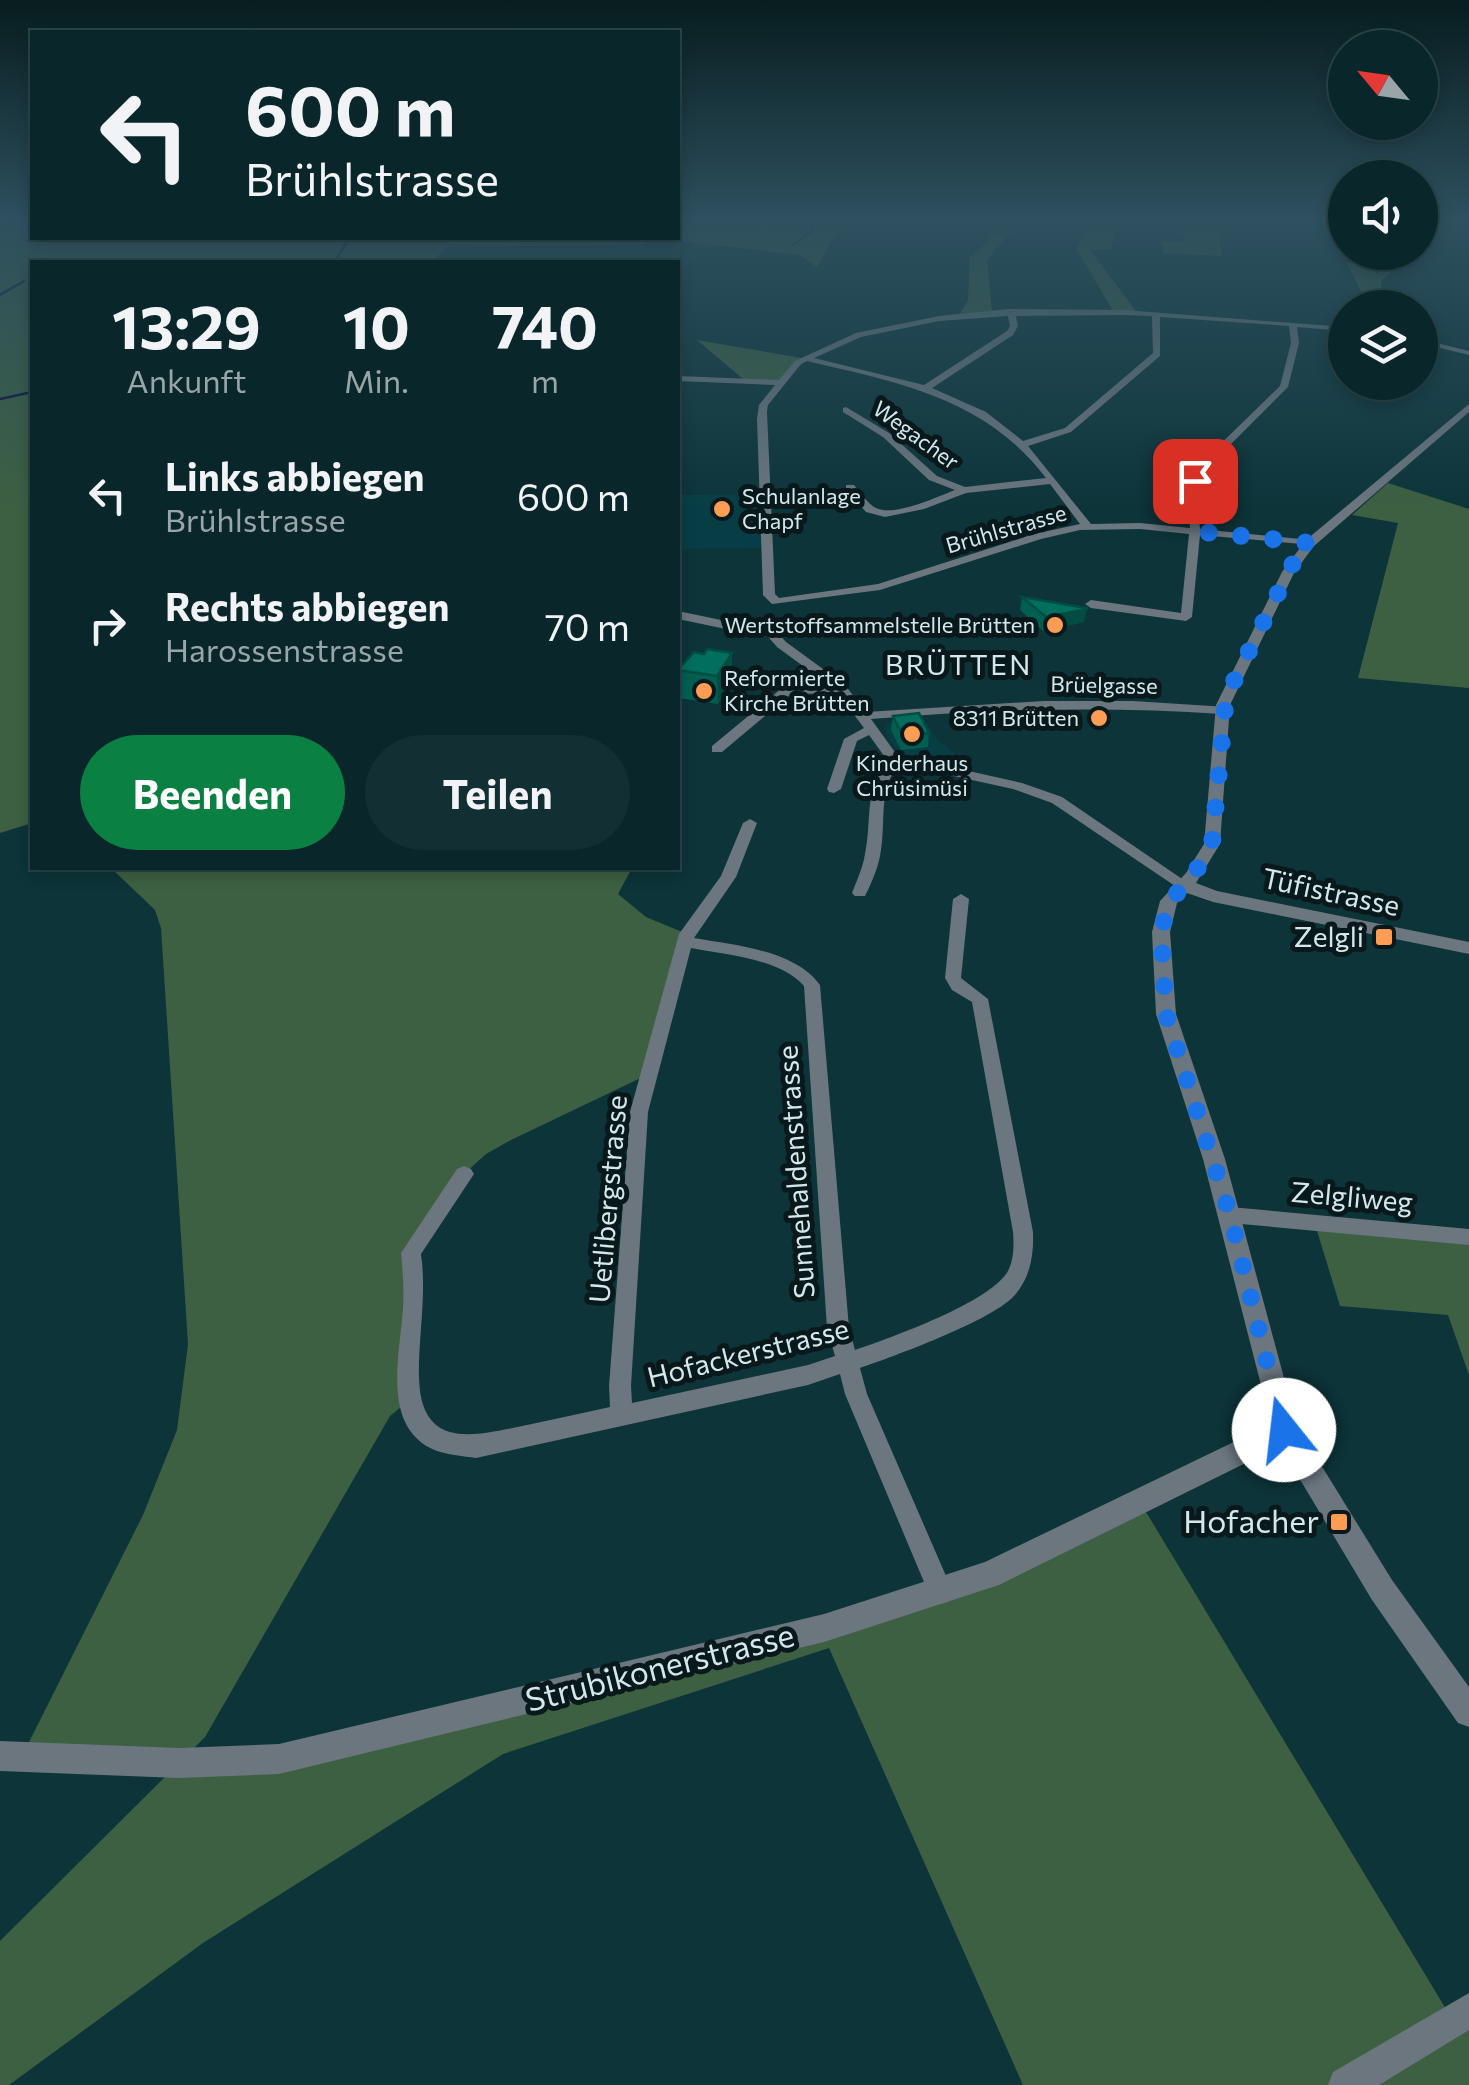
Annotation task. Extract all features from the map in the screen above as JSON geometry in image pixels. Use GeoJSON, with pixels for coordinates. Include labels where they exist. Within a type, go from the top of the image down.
{"type":"FeatureCollection","features":[{"type":"Feature","properties":{"kind":"street"},"geometry":{"type":"LineString","coordinates":[[946,316],[894,325],[808,359],[778,382],[764,406],[769,596],[776,602],[766,612],[766,627],[780,644],[840,688],[895,760],[1017,786],[1057,800],[1183,885]]}},
{"type":"Feature","properties":{"kind":"street"},"geometry":{"type":"LineString","coordinates":[[928,387],[1010,333],[1014,326],[1012,316]]}},
{"type":"Feature","properties":{"kind":"street"},"geometry":{"type":"LineString","coordinates":[[1022,445],[1068,430],[1157,354],[1156,316]]}},
{"type":"Feature","properties":{"kind":"street"},"geometry":{"type":"LineString","coordinates":[[1161,316],[1328,328]]}},
{"type":"Feature","properties":{"kind":"street"},"geometry":{"type":"LineString","coordinates":[[1091,604],[1186,616],[1194,531],[1192,494],[1197,476],[1284,387],[1295,343],[1293,325]]}},
{"type":"Feature","properties":{"kind":"street"},"geometry":{"type":"LineString","coordinates":[[1438,345],[1469,353]]}},
{"type":"Feature","properties":{"kind":"street"},"geometry":{"type":"LineString","coordinates":[[808,359],[928,387],[968,403],[1022,445],[1088,526]]}},
{"type":"Feature","properties":{"kind":"street"},"geometry":{"type":"LineString","coordinates":[[680,378],[778,382]]}},
{"type":"Feature","properties":{"kind":"street"},"geometry":{"type":"LineString","coordinates":[[1469,408],[1310,543],[1288,572],[1222,710],[1212,844],[1201,865],[1169,902],[1161,932],[1166,1014],[1230,1215],[1284,1430],[1382,1590],[1469,1712]]}},
{"type":"Feature","properties":{"kind":"street","name":"Wegacher"},"geometry":{"type":"LineString","coordinates":[[846,410],[886,436],[933,478],[964,490]]}},
{"type":"Feature","properties":{"kind":"street","name":"Wegacher"},"geometry":{"type":"LineString","coordinates":[[850,486],[870,510],[885,514],[920,508],[964,490],[1050,482]]}},
{"type":"Feature","properties":{"kind":"street","name":"Brühlstrasse"},"geometry":{"type":"LineString","coordinates":[[776,602],[880,587],[1038,536],[1088,526],[1194,531],[1310,543]]}},
{"type":"Feature","properties":{"kind":"street"},"geometry":{"type":"LineString","coordinates":[[680,616],[745,629],[766,627]]}},
{"type":"Feature","properties":{"kind":"street"},"geometry":{"type":"LineString","coordinates":[[717,749],[787,692],[840,688]]}},
{"type":"Feature","properties":{"kind":"street","name":"Brüelgasse"},"geometry":{"type":"LineString","coordinates":[[869,722],[968,705],[1083,702],[1222,710]]}},
{"type":"Feature","properties":{"kind":"street"},"geometry":{"type":"LineString","coordinates":[[834,789],[850,740],[869,722]]}},
{"type":"Feature","properties":{"kind":"street"},"geometry":{"type":"LineString","coordinates":[[860,893],[873,852],[872,817],[884,774],[895,760]]}},
{"type":"Feature","properties":{"kind":"street"},"geometry":{"type":"LineString","coordinates":[[686,938],[728,877],[750,823]]}},
{"type":"Feature","properties":{"kind":"street","name":"Tüfistrasse"},"geometry":{"type":"LineString","coordinates":[[1183,885],[1213,896],[1469,948]]}},
{"type":"Feature","properties":{"kind":"street","name":"Hofackerstrasse"},"geometry":{"type":"LineString","coordinates":[[464,1174],[412,1253],[418,1277],[406,1403],[418,1427],[450,1447],[476,1447],[846,1364],[984,1306],[1004,1291],[1018,1273],[1024,1252],[980,999],[958,986],[953,978],[961,898]]}},
{"type":"Feature","properties":{"kind":"street","name":"Sunnehaldenstrasse"},"geometry":{"type":"LineString","coordinates":[[686,938],[779,964],[807,976],[812,985],[838,1328],[846,1364],[941,1592]]}},
{"type":"Feature","properties":{"kind":"street","name":"Uetlibergstrasse"},"geometry":{"type":"LineString","coordinates":[[622,1414],[620,1386],[640,1112],[686,938]]}},
{"type":"Feature","properties":{"kind":"street","name":"Zelgliweg"},"geometry":{"type":"LineString","coordinates":[[1230,1215],[1469,1236]]}},
{"type":"Feature","properties":{"kind":"street","name":"Strubikonerstrasse"},"geometry":{"type":"LineString","coordinates":[[0,1756],[195,1764],[279,1759],[806,1632],[941,1592],[1032,1556],[1284,1430]]}},
{"type":"Feature","properties":{"kind":"street"},"geometry":{"type":"LineString","coordinates":[[1346,2085],[1469,2010]]}},
{"type":"Feature","properties":{"kind":"shaded area","name":"Schulanlage Chapf"},"geometry":{"type":"Polygon","coordinates":[[[766,494],[768,548],[680,549],[680,495],[766,494]]]}},
{"type":"Feature","properties":{"kind":"shaded area"},"geometry":{"type":"Polygon","coordinates":[[[909,715],[928,725],[937,739],[962,760],[966,771],[908,756],[894,746],[886,734],[887,724],[909,715]]]}},
{"type":"Feature","properties":{"kind":"green space"},"geometry":{"type":"Polygon","coordinates":[[[0,316],[30,316],[30,824],[0,833],[0,316]]]}},
{"type":"Feature","properties":{"kind":"green space"},"geometry":{"type":"Polygon","coordinates":[[[697,340],[808,359],[779,383],[743,379],[697,340]]]}},
{"type":"Feature","properties":{"kind":"green space"},"geometry":{"type":"Polygon","coordinates":[[[1388,483],[1469,509],[1469,688],[1358,678],[1398,523],[1352,515],[1388,483]]]}},
{"type":"Feature","properties":{"kind":"green space"},"geometry":{"type":"Polygon","coordinates":[[[113,870],[631,870],[618,894],[646,917],[687,934],[647,1075],[486,1154],[464,1174],[412,1253],[406,1403],[390,1416],[205,1737],[180,1762],[227,1764],[824,1628],[1140,1502],[1452,2019],[1469,2010],[1469,2085],[1023,2085],[829,1648],[503,1754],[203,1943],[9,2085],[0,2085],[0,1941],[178,1764],[22,1756],[143,1515],[177,1430],[188,1344],[161,928],[155,910],[113,870]]]}},
{"type":"Feature","properties":{"kind":"green space"},"geometry":{"type":"Polygon","coordinates":[[[1314,1221],[1469,1237],[1469,1375],[1448,1315],[1340,1306],[1314,1221]]]}},
{"type":"Feature","properties":{"kind":"building"},"geometry":{"type":"Polygon","coordinates":[[[1022,597],[1087,608],[1087,609],[1046,617],[1022,597]]]}},
{"type":"Feature","properties":{"kind":"building"},"geometry":{"type":"Polygon","coordinates":[[[707,649],[732,653],[717,676],[680,670],[694,652],[704,654],[707,649]]]}},
{"type":"Feature","properties":{"kind":"building"},"geometry":{"type":"Polygon","coordinates":[[[919,713],[929,733],[903,736],[893,716],[919,713]]]}},
{"type":"Feature","properties":{"kind":"waterway"},"geometry":{"type":"LineString","coordinates":[[0,399],[30,392]]}},
{"type":"Feature","properties":{"kind":"place","name":"Schulanlage Chapf"},"geometry":{"type":"Point","coordinates":[722,509]}},
{"type":"Feature","properties":{"kind":"place","name":"Wertstoffsammelstelle Brütten"},"geometry":{"type":"Point","coordinates":[1055,625]}},
{"type":"Feature","properties":{"kind":"place","name":"Reformierte Kirche Brütten"},"geometry":{"type":"Point","coordinates":[704,691]}},
{"type":"Feature","properties":{"kind":"place","name":"8311 Brütten"},"geometry":{"type":"Point","coordinates":[1099,718]}},
{"type":"Feature","properties":{"kind":"place","name":"Kinderhaus Chrüsimüsi"},"geometry":{"type":"Point","coordinates":[912,734]}},
{"type":"Feature","properties":{"kind":"place","name":"Zelgli"},"geometry":{"type":"Point","coordinates":[1384,937]}},
{"type":"Feature","properties":{"kind":"place","name":"Hofacher"},"geometry":{"type":"Point","coordinates":[1339,1522]}},
{"type":"Feature","properties":{"kind":"district","name":"BRÜTTEN"},"geometry":{"type":"Point","coordinates":[959,665]}},
{"type":"Feature","properties":{"kind":"route"},"geometry":{"type":"LineString","coordinates":[[1195,481],[1194,531],[1310,543],[1292,565],[1226,697],[1218,748],[1212,844],[1193,876],[1169,902],[1161,932],[1166,1014],[1230,1215],[1284,1430]]}}]}
